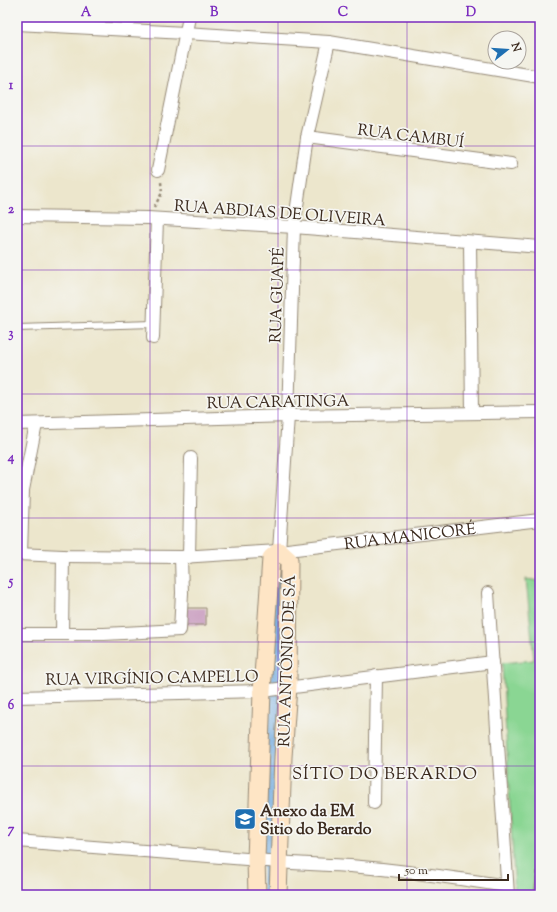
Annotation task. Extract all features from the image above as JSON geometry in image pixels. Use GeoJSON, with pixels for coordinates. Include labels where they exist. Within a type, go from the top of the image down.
{"type":"FeatureCollection","features":[{"type":"Feature","properties":{"kind":"street"},"geometry":{"type":"LineString","coordinates":[[158,170],[189,17]]}},
{"type":"Feature","properties":{"kind":"street"},"geometry":{"type":"LineString","coordinates":[[17,24],[329,42],[540,77]]}},
{"type":"Feature","properties":{"kind":"street","name":"RUA GUAPÉ"},"geometry":{"type":"LineString","coordinates":[[275,555],[288,416],[294,227],[307,137],[329,42]]}},
{"type":"Feature","properties":{"kind":"street","name":"RUA CAMBUÍ"},"geometry":{"type":"LineString","coordinates":[[307,137],[511,164]]}},
{"type":"Feature","properties":{"kind":"street","name":"RUA ABDIAS DE OLIVEIRA"},"geometry":{"type":"LineString","coordinates":[[17,216],[152,219],[294,227],[540,247]]}},
{"type":"Feature","properties":{"kind":"street"},"geometry":{"type":"LineString","coordinates":[[152,219],[153,338]]}},
{"type":"Feature","properties":{"kind":"street"},"geometry":{"type":"LineString","coordinates":[[470,242],[472,413]]}},
{"type":"Feature","properties":{"kind":"street","name":"RUA CARATINGA"},"geometry":{"type":"LineString","coordinates":[[17,424],[288,416],[540,412]]}},
{"type":"Feature","properties":{"kind":"street"},"geometry":{"type":"LineString","coordinates":[[19,554],[23,490],[36,424]]}},
{"type":"Feature","properties":{"kind":"street"},"geometry":{"type":"LineString","coordinates":[[17,634],[104,634],[180,630],[191,458]]}},
{"type":"Feature","properties":{"kind":"street","name":"RUA MANICORÉ"},"geometry":{"type":"LineString","coordinates":[[19,554],[63,556],[185,557],[275,555],[540,520]]}},
{"type":"Feature","properties":{"kind":"street","name":"RUA ANTÔNIO DE SÁ"},"geometry":{"type":"LineString","coordinates":[[257,895],[265,691],[275,555],[289,560],[278,895]]}},
{"type":"Feature","properties":{"kind":"street"},"geometry":{"type":"LineString","coordinates":[[62,634],[63,556]]}},
{"type":"Feature","properties":{"kind":"street"},"geometry":{"type":"LineString","coordinates":[[17,841],[278,862],[351,866],[445,876],[508,891],[488,593]]}},
{"type":"Feature","properties":{"kind":"street","name":"RUA VIRGÍNIO CAMPELLO"},"geometry":{"type":"LineString","coordinates":[[17,697],[265,691],[493,662]]}},
{"type":"Feature","properties":{"kind":"street"},"geometry":{"type":"LineString","coordinates":[[374,803],[376,676]]}},
{"type":"Feature","properties":{"kind":"lane"},"geometry":{"type":"LineString","coordinates":[[17,328],[154,324]]}},
{"type":"Feature","properties":{"kind":"path"},"geometry":{"type":"LineString","coordinates":[[152,219],[162,194],[161,176],[158,170]]}},
{"type":"Feature","properties":{"kind":"green space"},"geometry":{"type":"Polygon","coordinates":[[[526,579],[540,581],[540,895],[515,895],[502,663],[534,660],[526,579]]]}},
{"type":"Feature","properties":{"kind":"building"},"geometry":{"type":"Polygon","coordinates":[[[186,608],[206,608],[206,625],[185,625],[186,608]]]}},
{"type":"Feature","properties":{"kind":"building"},"geometry":{"type":"Polygon","coordinates":[[[538,860],[540,860],[540,895],[534,895],[538,860]]]}},
{"type":"Feature","properties":{"kind":"waterway"},"geometry":{"type":"LineString","coordinates":[[278,677],[280,566]]}},
{"type":"Feature","properties":{"kind":"waterway"},"geometry":{"type":"LineString","coordinates":[[270,895],[271,807],[277,690]]}},
{"type":"Feature","properties":{"kind":"place","name":"Anexo da EM Sitio do Berardo"},"geometry":{"type":"Point","coordinates":[245,819]}},
{"type":"Feature","properties":{"kind":"district","name":"SÍTIO DO BERARDO"},"geometry":{"type":"Point","coordinates":[385,773]}}]}
